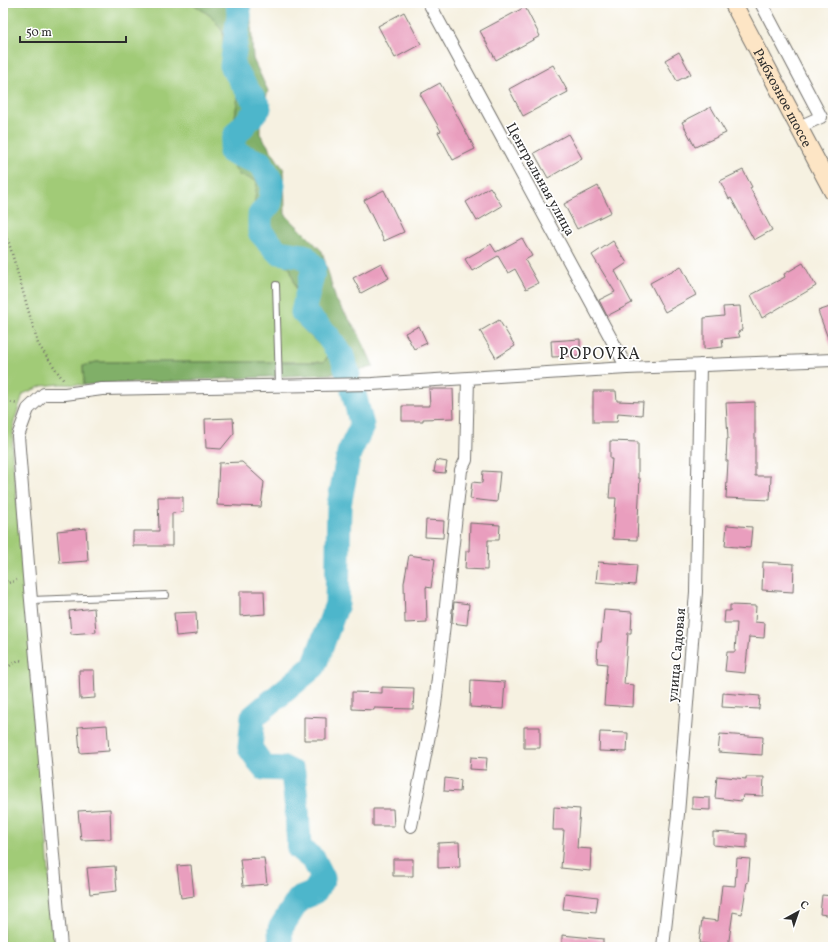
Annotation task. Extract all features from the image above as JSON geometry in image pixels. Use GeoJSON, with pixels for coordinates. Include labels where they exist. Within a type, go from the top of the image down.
{"type":"FeatureCollection","features":[{"type":"Feature","properties":{"kind":"street","name":"Центральная улица"},"geometry":{"type":"LineString","coordinates":[[428,3],[627,368]]}},
{"type":"Feature","properties":{"kind":"street","name":"Рыбхозное шоссе"},"geometry":{"type":"LineString","coordinates":[[732,3],[833,192]]}},
{"type":"Feature","properties":{"kind":"street"},"geometry":{"type":"LineString","coordinates":[[761,3],[821,117],[799,127]]}},
{"type":"Feature","properties":{"kind":"street"},"geometry":{"type":"LineString","coordinates":[[61,947],[18,436],[28,409],[44,394],[72,393],[102,389],[372,384],[627,368],[833,360]]}},
{"type":"Feature","properties":{"kind":"street","name":"улица Садовая"},"geometry":{"type":"LineString","coordinates":[[663,947],[678,814],[696,592],[700,365]]}},
{"type":"Feature","properties":{"kind":"street"},"geometry":{"type":"LineString","coordinates":[[411,826],[434,705],[461,470],[466,460],[468,378]]}},
{"type":"Feature","properties":{"kind":"lane"},"geometry":{"type":"LineString","coordinates":[[276,285],[279,386]]}},
{"type":"Feature","properties":{"kind":"lane"},"geometry":{"type":"LineString","coordinates":[[31,600],[166,595]]}},
{"type":"Feature","properties":{"kind":"path"},"geometry":{"type":"LineString","coordinates":[[3,232],[9,243],[38,344],[72,393]]}},
{"type":"Feature","properties":{"kind":"path"},"geometry":{"type":"LineString","coordinates":[[3,670],[19,660],[36,661]]}},
{"type":"Feature","properties":{"kind":"green space"},"geometry":{"type":"Polygon","coordinates":[[[3,3],[192,3],[212,17],[223,32],[224,64],[238,97],[234,123],[223,148],[258,181],[252,225],[266,253],[290,267],[297,292],[293,319],[329,354],[324,362],[96,362],[83,366],[84,385],[60,384],[42,386],[23,394],[14,422],[12,453],[28,609],[55,947],[3,947],[3,3]]]}},
{"type":"Feature","properties":{"kind":"green space"},"geometry":{"type":"Polygon","coordinates":[[[192,3],[250,3],[253,59],[268,91],[260,116],[260,134],[284,170],[285,214],[322,251],[336,300],[357,331],[374,367],[334,374],[84,385],[83,366],[96,362],[324,362],[329,354],[293,319],[297,292],[290,268],[266,253],[252,225],[257,181],[239,175],[223,148],[234,123],[238,97],[224,64],[223,32],[212,17],[192,3]]]}},
{"type":"Feature","properties":{"kind":"building"},"geometry":{"type":"Polygon","coordinates":[[[525,7],[540,36],[496,60],[480,31],[525,7]]]}},
{"type":"Feature","properties":{"kind":"building"},"geometry":{"type":"Polygon","coordinates":[[[404,12],[421,44],[395,58],[378,26],[404,12]]]}},
{"type":"Feature","properties":{"kind":"building"},"geometry":{"type":"Polygon","coordinates":[[[679,52],[691,74],[677,81],[665,60],[679,52]]]}},
{"type":"Feature","properties":{"kind":"building"},"geometry":{"type":"Polygon","coordinates":[[[553,65],[568,92],[523,116],[509,89],[553,65]]]}},
{"type":"Feature","properties":{"kind":"building"},"geometry":{"type":"Polygon","coordinates":[[[440,83],[475,149],[453,160],[438,132],[441,131],[420,94],[440,83]]]}},
{"type":"Feature","properties":{"kind":"building"},"geometry":{"type":"Polygon","coordinates":[[[711,107],[726,133],[695,147],[682,122],[711,107]]]}},
{"type":"Feature","properties":{"kind":"building"},"geometry":{"type":"Polygon","coordinates":[[[568,134],[582,158],[548,178],[534,153],[568,134]]]}},
{"type":"Feature","properties":{"kind":"building"},"geometry":{"type":"Polygon","coordinates":[[[743,170],[752,187],[750,188],[772,230],[754,240],[720,181],[743,170]]]}},
{"type":"Feature","properties":{"kind":"building"},"geometry":{"type":"Polygon","coordinates":[[[598,186],[611,212],[577,229],[564,204],[598,186]]]}},
{"type":"Feature","properties":{"kind":"building"},"geometry":{"type":"Polygon","coordinates":[[[490,187],[502,206],[477,221],[466,202],[490,187]]]}},
{"type":"Feature","properties":{"kind":"building"},"geometry":{"type":"Polygon","coordinates":[[[384,190],[404,232],[384,241],[364,200],[384,190]]]}},
{"type":"Feature","properties":{"kind":"building"},"geometry":{"type":"Polygon","coordinates":[[[522,238],[532,256],[525,260],[538,283],[526,289],[515,269],[508,273],[498,256],[472,271],[465,259],[491,244],[496,252],[522,238]]]}},
{"type":"Feature","properties":{"kind":"building"},"geometry":{"type":"Polygon","coordinates":[[[613,241],[627,263],[615,271],[632,303],[607,316],[599,300],[615,292],[592,255],[613,241]]]}},
{"type":"Feature","properties":{"kind":"building"},"geometry":{"type":"Polygon","coordinates":[[[381,263],[389,278],[361,293],[353,278],[381,263]]]}},
{"type":"Feature","properties":{"kind":"building"},"geometry":{"type":"Polygon","coordinates":[[[803,263],[816,286],[762,318],[751,295],[785,277],[784,274],[803,263]]]}},
{"type":"Feature","properties":{"kind":"building"},"geometry":{"type":"Polygon","coordinates":[[[681,266],[696,295],[665,312],[650,283],[681,266]]]}},
{"type":"Feature","properties":{"kind":"building"},"geometry":{"type":"Polygon","coordinates":[[[740,306],[742,330],[738,332],[740,337],[722,339],[723,347],[704,349],[704,318],[724,316],[723,307],[740,306]]]}},
{"type":"Feature","properties":{"kind":"building"},"geometry":{"type":"Polygon","coordinates":[[[833,306],[833,349],[832,349],[818,311],[833,306]]]}},
{"type":"Feature","properties":{"kind":"building"},"geometry":{"type":"Polygon","coordinates":[[[499,320],[515,346],[496,358],[480,331],[499,320]]]}},
{"type":"Feature","properties":{"kind":"building"},"geometry":{"type":"Polygon","coordinates":[[[419,326],[427,343],[414,349],[405,333],[419,326]]]}},
{"type":"Feature","properties":{"kind":"building"},"geometry":{"type":"Polygon","coordinates":[[[580,339],[580,356],[552,357],[551,341],[580,339]]]}},
{"type":"Feature","properties":{"kind":"building"},"geometry":{"type":"Polygon","coordinates":[[[429,389],[453,389],[454,418],[423,419],[423,421],[402,421],[402,406],[430,406],[429,389]]]}},
{"type":"Feature","properties":{"kind":"building"},"geometry":{"type":"Polygon","coordinates":[[[593,391],[616,391],[617,401],[643,402],[642,415],[618,413],[617,422],[593,422],[593,391]]]}},
{"type":"Feature","properties":{"kind":"building"},"geometry":{"type":"Polygon","coordinates":[[[755,402],[755,476],[771,476],[770,500],[726,498],[728,461],[726,461],[728,439],[726,403],[755,402]]]}},
{"type":"Feature","properties":{"kind":"building"},"geometry":{"type":"Polygon","coordinates":[[[233,418],[234,433],[221,449],[206,448],[205,419],[233,418]]]}},
{"type":"Feature","properties":{"kind":"building"},"geometry":{"type":"Polygon","coordinates":[[[610,441],[638,442],[638,478],[640,478],[637,540],[613,539],[616,498],[609,498],[612,459],[610,459],[610,441]]]}},
{"type":"Feature","properties":{"kind":"building"},"geometry":{"type":"Polygon","coordinates":[[[436,460],[447,462],[445,473],[434,472],[436,460]]]}},
{"type":"Feature","properties":{"kind":"building"},"geometry":{"type":"Polygon","coordinates":[[[242,462],[264,482],[261,507],[217,505],[219,463],[242,462]]]}},
{"type":"Feature","properties":{"kind":"building"},"geometry":{"type":"Polygon","coordinates":[[[483,471],[500,472],[497,502],[470,499],[472,482],[482,483],[483,471]]]}},
{"type":"Feature","properties":{"kind":"building"},"geometry":{"type":"Polygon","coordinates":[[[158,497],[183,497],[183,512],[172,513],[172,546],[133,546],[133,531],[159,531],[158,497]]]}},
{"type":"Feature","properties":{"kind":"building"},"geometry":{"type":"Polygon","coordinates":[[[426,520],[444,521],[443,538],[425,537],[426,520]]]}},
{"type":"Feature","properties":{"kind":"building"},"geometry":{"type":"Polygon","coordinates":[[[470,523],[500,525],[499,540],[488,540],[487,570],[465,569],[466,551],[469,551],[470,523]]]}},
{"type":"Feature","properties":{"kind":"building"},"geometry":{"type":"Polygon","coordinates":[[[727,525],[752,527],[750,548],[725,546],[727,525]]]}},
{"type":"Feature","properties":{"kind":"building"},"geometry":{"type":"Polygon","coordinates":[[[86,528],[88,561],[60,563],[57,531],[86,528]]]}},
{"type":"Feature","properties":{"kind":"building"},"geometry":{"type":"Polygon","coordinates":[[[409,555],[435,559],[431,588],[426,587],[427,622],[405,623],[404,583],[409,555]]]}},
{"type":"Feature","properties":{"kind":"building"},"geometry":{"type":"Polygon","coordinates":[[[598,562],[637,565],[635,585],[596,582],[598,562]]]}},
{"type":"Feature","properties":{"kind":"building"},"geometry":{"type":"Polygon","coordinates":[[[763,562],[794,564],[793,592],[762,590],[763,562]]]}},
{"type":"Feature","properties":{"kind":"building"},"geometry":{"type":"Polygon","coordinates":[[[240,591],[264,591],[265,614],[240,616],[240,591]]]}},
{"type":"Feature","properties":{"kind":"building"},"geometry":{"type":"Polygon","coordinates":[[[454,602],[469,604],[467,625],[452,623],[454,602]]]}},
{"type":"Feature","properties":{"kind":"building"},"geometry":{"type":"Polygon","coordinates":[[[730,605],[756,606],[755,622],[765,623],[764,638],[749,637],[745,673],[725,671],[727,652],[735,652],[737,623],[724,623],[725,611],[730,611],[730,605]]]}},
{"type":"Feature","properties":{"kind":"building"},"geometry":{"type":"Polygon","coordinates":[[[94,608],[96,632],[71,634],[69,611],[94,608]]]}},
{"type":"Feature","properties":{"kind":"building"},"geometry":{"type":"Polygon","coordinates":[[[604,610],[632,612],[631,633],[628,633],[624,684],[634,685],[633,707],[604,705],[607,664],[597,663],[598,642],[601,642],[604,610]]]}},
{"type":"Feature","properties":{"kind":"building"},"geometry":{"type":"Polygon","coordinates":[[[196,612],[197,634],[176,636],[174,613],[196,612]]]}},
{"type":"Feature","properties":{"kind":"building"},"geometry":{"type":"Polygon","coordinates":[[[79,670],[94,670],[95,698],[80,699],[79,670]]]}},
{"type":"Feature","properties":{"kind":"building"},"geometry":{"type":"Polygon","coordinates":[[[471,680],[505,682],[503,709],[470,707],[471,680]]]}},
{"type":"Feature","properties":{"kind":"building"},"geometry":{"type":"Polygon","coordinates":[[[382,687],[414,688],[413,709],[352,709],[352,692],[382,693],[382,687]]]}},
{"type":"Feature","properties":{"kind":"building"},"geometry":{"type":"Polygon","coordinates":[[[723,693],[760,696],[759,709],[722,707],[723,693]]]}},
{"type":"Feature","properties":{"kind":"building"},"geometry":{"type":"Polygon","coordinates":[[[304,717],[326,718],[326,740],[304,740],[304,717]]]}},
{"type":"Feature","properties":{"kind":"building"},"geometry":{"type":"Polygon","coordinates":[[[107,725],[109,751],[80,753],[78,727],[107,725]]]}},
{"type":"Feature","properties":{"kind":"building"},"geometry":{"type":"Polygon","coordinates":[[[524,727],[540,727],[540,748],[524,748],[524,727]]]}},
{"type":"Feature","properties":{"kind":"building"},"geometry":{"type":"Polygon","coordinates":[[[600,732],[628,733],[627,752],[599,751],[600,732]]]}},
{"type":"Feature","properties":{"kind":"building"},"geometry":{"type":"Polygon","coordinates":[[[720,734],[763,737],[762,755],[718,752],[720,734]]]}},
{"type":"Feature","properties":{"kind":"building"},"geometry":{"type":"Polygon","coordinates":[[[471,757],[487,758],[486,770],[470,769],[471,757]]]}},
{"type":"Feature","properties":{"kind":"building"},"geometry":{"type":"Polygon","coordinates":[[[717,776],[746,779],[746,777],[764,777],[763,796],[743,795],[742,801],[715,798],[717,776]]]}},
{"type":"Feature","properties":{"kind":"building"},"geometry":{"type":"Polygon","coordinates":[[[445,778],[461,780],[460,792],[444,791],[445,778]]]}},
{"type":"Feature","properties":{"kind":"building"},"geometry":{"type":"Polygon","coordinates":[[[692,797],[710,798],[710,810],[692,809],[692,797]]]}},
{"type":"Feature","properties":{"kind":"building"},"geometry":{"type":"Polygon","coordinates":[[[554,807],[580,809],[577,848],[591,849],[590,871],[561,868],[564,830],[553,830],[554,807]]]}},
{"type":"Feature","properties":{"kind":"building"},"geometry":{"type":"Polygon","coordinates":[[[110,809],[111,839],[81,840],[78,811],[110,809]]]}},
{"type":"Feature","properties":{"kind":"building"},"geometry":{"type":"Polygon","coordinates":[[[373,809],[393,809],[394,826],[373,826],[373,809]]]}},
{"type":"Feature","properties":{"kind":"building"},"geometry":{"type":"Polygon","coordinates":[[[713,832],[747,834],[747,848],[713,845],[713,832]]]}},
{"type":"Feature","properties":{"kind":"building"},"geometry":{"type":"Polygon","coordinates":[[[459,842],[460,867],[438,868],[438,843],[459,842]]]}},
{"type":"Feature","properties":{"kind":"building"},"geometry":{"type":"Polygon","coordinates":[[[264,858],[267,884],[243,886],[240,859],[264,858]]]}},
{"type":"Feature","properties":{"kind":"building"},"geometry":{"type":"Polygon","coordinates":[[[737,858],[750,859],[748,883],[747,882],[742,914],[733,912],[728,947],[699,943],[702,919],[718,921],[722,885],[735,886],[737,858]]]}},
{"type":"Feature","properties":{"kind":"building"},"geometry":{"type":"Polygon","coordinates":[[[393,859],[413,859],[413,876],[393,876],[393,859]]]}},
{"type":"Feature","properties":{"kind":"building"},"geometry":{"type":"Polygon","coordinates":[[[191,865],[194,896],[181,898],[177,866],[191,865]]]}},
{"type":"Feature","properties":{"kind":"building"},"geometry":{"type":"Polygon","coordinates":[[[115,866],[117,891],[90,894],[87,868],[115,866]]]}},
{"type":"Feature","properties":{"kind":"building"},"geometry":{"type":"Polygon","coordinates":[[[565,893],[598,897],[596,912],[563,909],[565,893]]]}},
{"type":"Feature","properties":{"kind":"building"},"geometry":{"type":"Polygon","coordinates":[[[822,895],[833,896],[833,916],[820,914],[822,895]]]}},
{"type":"Feature","properties":{"kind":"building"},"geometry":{"type":"Polygon","coordinates":[[[562,935],[603,939],[603,947],[562,947],[562,935]]]}},
{"type":"Feature","properties":{"kind":"waterway"},"geometry":{"type":"LineString","coordinates":[[238,3],[239,15],[232,66],[259,108],[236,134],[231,152],[261,163],[273,185],[270,203],[260,215],[260,232],[278,252],[304,256],[314,267],[303,312],[327,335],[342,356],[348,374]]}},
{"type":"Feature","properties":{"kind":"waterway"},"geometry":{"type":"LineString","coordinates":[[281,947],[280,929],[299,899],[314,893],[323,878],[314,860],[299,848],[293,773],[285,769],[264,768],[250,748],[253,717],[314,666],[337,604],[339,505],[349,453],[362,426],[353,390]]}},
{"type":"Feature","properties":{"kind":"district","name":"POPOVKA"},"geometry":{"type":"Point","coordinates":[600,353]}}]}
